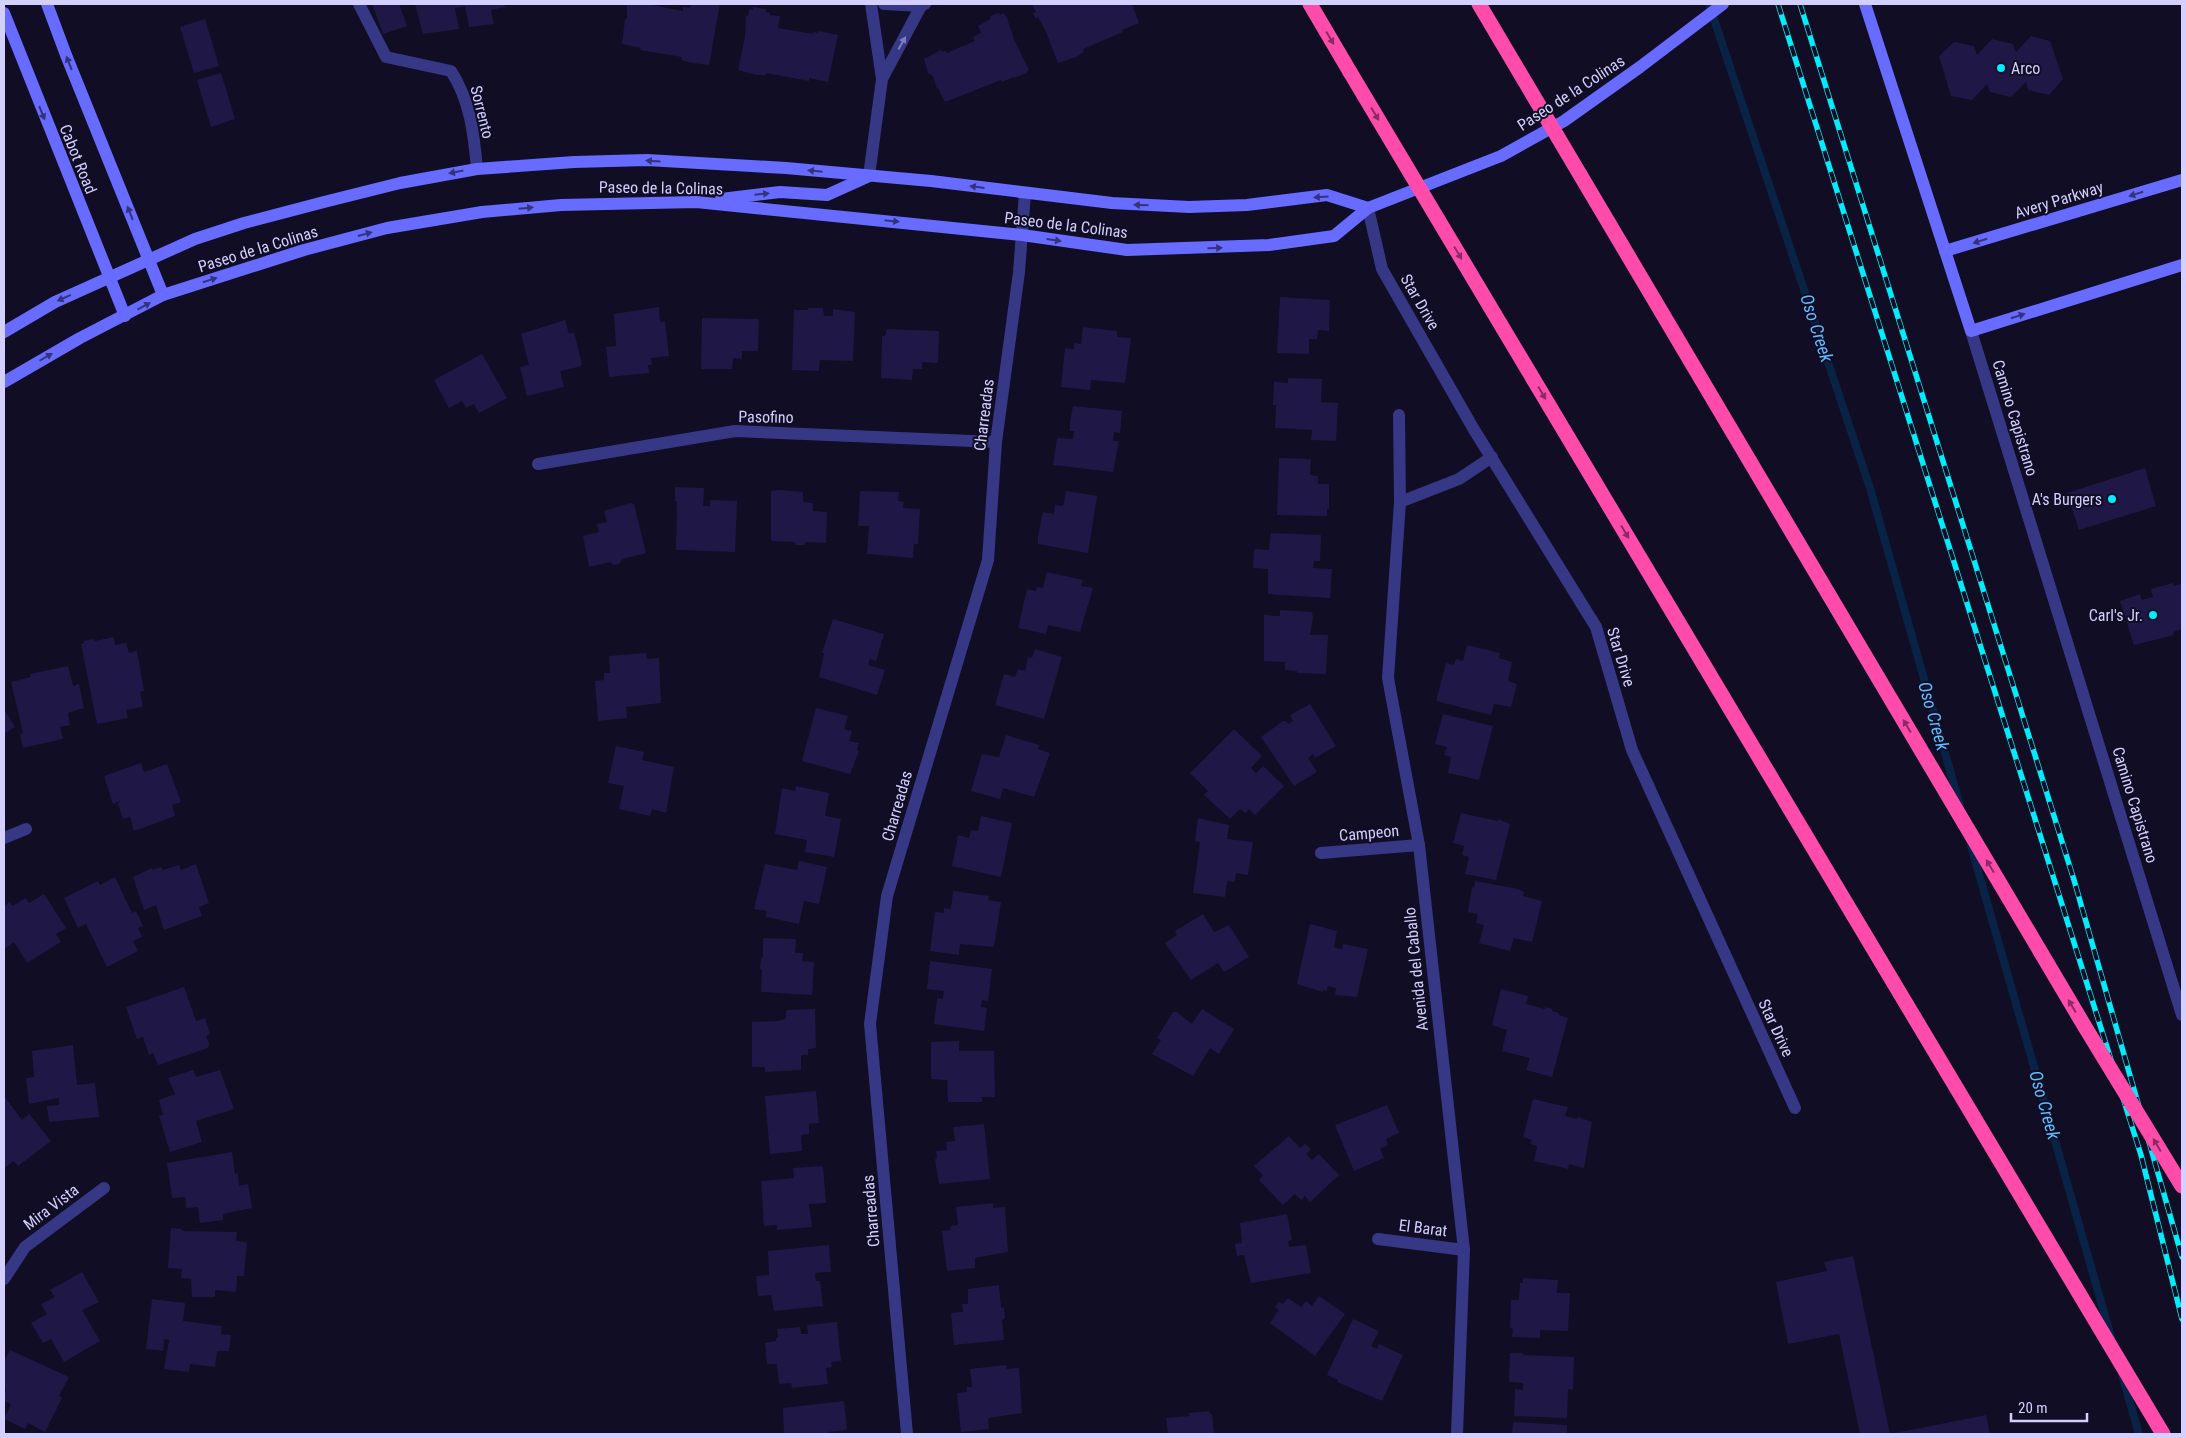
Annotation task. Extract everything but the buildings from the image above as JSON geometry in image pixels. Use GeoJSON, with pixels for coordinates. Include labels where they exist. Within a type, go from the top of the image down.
{"type":"FeatureCollection","features":[{"type":"Feature","properties":{"kind":"highway"},"geometry":{"type":"LineString","coordinates":[[1310,4],[2163,1434]]}},
{"type":"Feature","properties":{"kind":"highway"},"geometry":{"type":"LineString","coordinates":[[1479,4],[2075,1010],[2182,1186]]}},
{"type":"Feature","properties":{"kind":"main road","name":"Cabot Road"},"geometry":{"type":"LineString","coordinates":[[47,4],[163,295]]}},
{"type":"Feature","properties":{"kind":"main road","name":"Paseo de la Colinas"},"geometry":{"type":"LineString","coordinates":[[4,382],[80,338],[163,295],[304,250],[387,228],[482,212],[561,205],[696,202],[1022,235],[1127,250],[1269,245],[1334,236],[1368,208],[1501,156],[1564,121],[1640,67],[1723,4]]}},
{"type":"Feature","properties":{"kind":"main road","name":"Camino Capistrano"},"geometry":{"type":"LineString","coordinates":[[1865,4],[1971,331]]}},
{"type":"Feature","properties":{"kind":"main road","name":"Cabot Road"},"geometry":{"type":"LineString","coordinates":[[4,14],[108,278],[125,316]]}},
{"type":"Feature","properties":{"kind":"main road","name":"Paseo de la Colinas"},"geometry":{"type":"LineString","coordinates":[[4,332],[55,302],[195,238],[244,223],[400,183],[476,169],[574,162],[647,160],[786,168],[930,181],[1112,204],[1190,207],[1247,205],[1327,196],[1368,208]]}},
{"type":"Feature","properties":{"kind":"main road"},"geometry":{"type":"LineString","coordinates":[[696,202],[780,192],[827,195],[869,176]]}},
{"type":"Feature","properties":{"kind":"main road","name":"Avery Parkway"},"geometry":{"type":"LineString","coordinates":[[1945,251],[2182,180]]}},
{"type":"Feature","properties":{"kind":"main road"},"geometry":{"type":"LineString","coordinates":[[1971,331],[2182,265]]}},
{"type":"Feature","properties":{"kind":"street","name":"Sorrento"},"geometry":{"type":"LineString","coordinates":[[358,4],[386,57],[451,71],[461,87],[474,134],[476,169]]}},
{"type":"Feature","properties":{"kind":"street"},"geometry":{"type":"LineString","coordinates":[[869,176],[882,79],[871,4]]}},
{"type":"Feature","properties":{"kind":"street"},"geometry":{"type":"LineString","coordinates":[[882,79],[923,5],[884,4]]}},
{"type":"Feature","properties":{"kind":"street","name":"Charreadas"},"geometry":{"type":"LineString","coordinates":[[907,1434],[870,1024],[887,896],[988,560],[996,442],[1019,272],[1025,193]]}},
{"type":"Feature","properties":{"kind":"street","name":"Star Drive"},"geometry":{"type":"LineString","coordinates":[[1368,208],[1382,269],[1473,428],[1596,627],[1632,750],[1795,1108]]}},
{"type":"Feature","properties":{"kind":"street","name":"Camino Capistrano"},"geometry":{"type":"LineString","coordinates":[[1971,331],[2182,1015]]}},
{"type":"Feature","properties":{"kind":"street","name":"Avenida del Caballo"},"geometry":{"type":"LineString","coordinates":[[1399,416],[1400,502],[1388,678],[1419,846],[1464,1250],[1457,1434]]}},
{"type":"Feature","properties":{"kind":"street","name":"Pasofino"},"geometry":{"type":"LineString","coordinates":[[538,464],[735,431],[996,442]]}},
{"type":"Feature","properties":{"kind":"street"},"geometry":{"type":"LineString","coordinates":[[1400,502],[1459,479],[1492,457]]}},
{"type":"Feature","properties":{"kind":"street"},"geometry":{"type":"LineString","coordinates":[[4,838],[26,829]]}},
{"type":"Feature","properties":{"kind":"street","name":"Campeon"},"geometry":{"type":"LineString","coordinates":[[1321,853],[1419,846]]}},
{"type":"Feature","properties":{"kind":"street","name":"Mira Vista"},"geometry":{"type":"LineString","coordinates":[[4,1279],[25,1247],[104,1188]]}},
{"type":"Feature","properties":{"kind":"street","name":"El Barat"},"geometry":{"type":"LineString","coordinates":[[1378,1239],[1464,1250]]}},
{"type":"Feature","properties":{"kind":"waterway","name":"Oso Creek"},"geometry":{"type":"LineString","coordinates":[[1709,4],[1870,488],[1960,806]]}},
{"type":"Feature","properties":{"kind":"waterway","name":"Oso Creek"},"geometry":{"type":"LineString","coordinates":[[1971,846],[2111,1337]]}},
{"type":"Feature","properties":{"kind":"waterway","name":"Oso Creek"},"geometry":{"type":"LineString","coordinates":[[2122,1375],[2139,1434]]}},
{"type":"Feature","properties":{"kind":"railway"},"geometry":{"type":"LineString","coordinates":[[1778,4],[2141,1155],[2182,1319]]}},
{"type":"Feature","properties":{"kind":"railway"},"geometry":{"type":"LineString","coordinates":[[1800,4],[2074,880],[2182,1257]]}},
{"type":"Feature","properties":{"kind":"place","name":"Arco"},"geometry":{"type":"Point","coordinates":[2001,68]}},
{"type":"Feature","properties":{"kind":"place","name":"A's Burgers"},"geometry":{"type":"Point","coordinates":[2112,499]}},
{"type":"Feature","properties":{"kind":"place","name":"Carl's Jr."},"geometry":{"type":"Point","coordinates":[2153,615]}}]}
